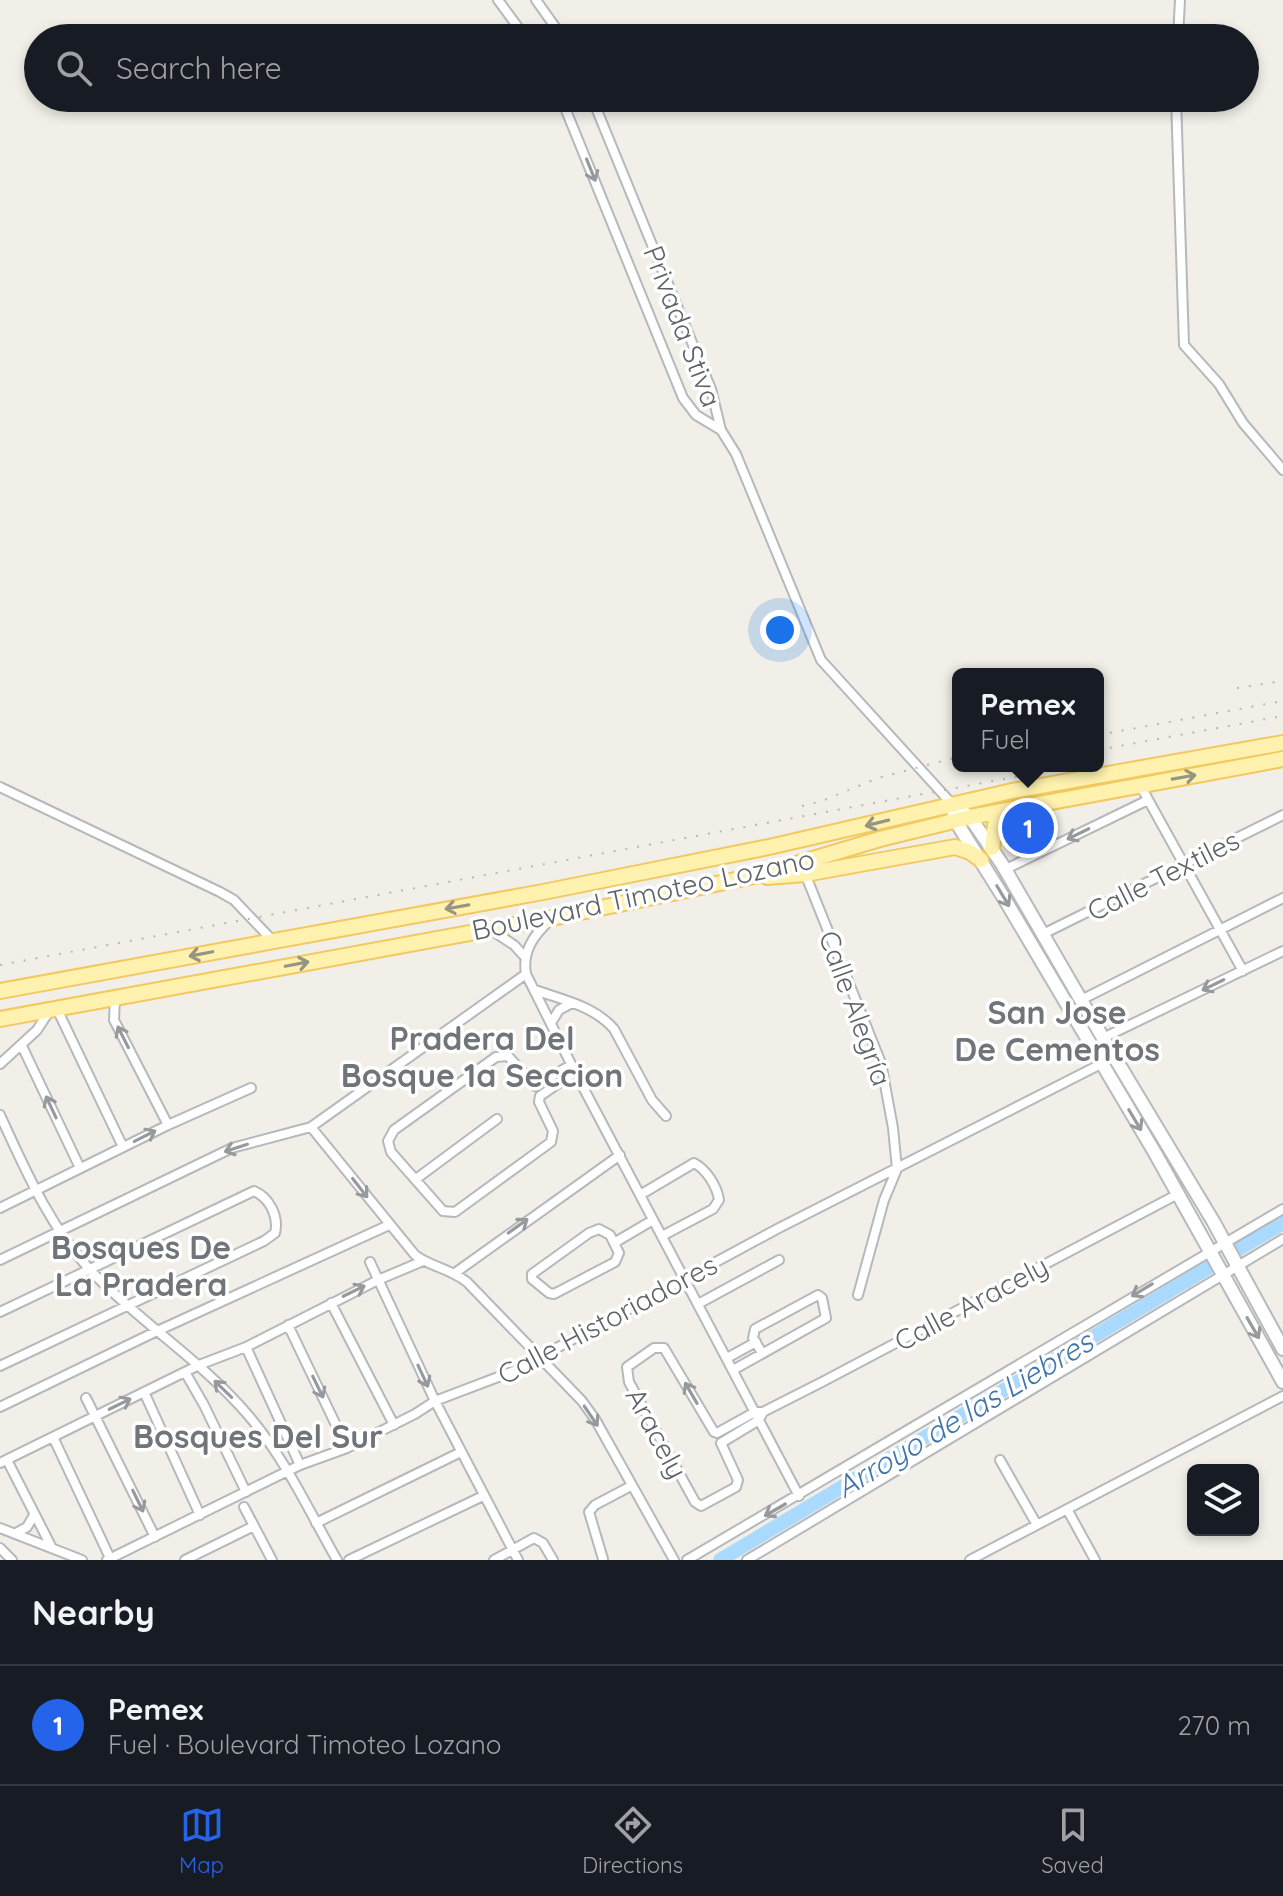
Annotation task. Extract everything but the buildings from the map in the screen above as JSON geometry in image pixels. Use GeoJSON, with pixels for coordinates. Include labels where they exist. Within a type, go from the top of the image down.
{"type":"FeatureCollection","features":[{"type":"Feature","properties":{"kind":"main road","name":"Boulevard Timoteo Lozano"},"geometry":{"type":"LineString","coordinates":[[0,991],[769,847],[1012,791],[1283,743]]}},
{"type":"Feature","properties":{"kind":"main road","name":"Boulevard Timoteo Lozano"},"geometry":{"type":"LineString","coordinates":[[0,1019],[552,918],[804,868],[955,820],[1283,759]]}},
{"type":"Feature","properties":{"kind":"main road"},"geometry":{"type":"LineString","coordinates":[[952,804],[970,817],[1006,869],[1226,1244],[1283,1349]]}},
{"type":"Feature","properties":{"kind":"main road"},"geometry":{"type":"LineString","coordinates":[[952,804],[955,820],[1178,1194],[1283,1382]]}},
{"type":"Feature","properties":{"kind":"main road"},"geometry":{"type":"LineString","coordinates":[[992,848],[995,825],[1011,809]]}},
{"type":"Feature","properties":{"kind":"main road"},"geometry":{"type":"LineString","coordinates":[[804,868],[955,847],[981,860]]}},
{"type":"Feature","properties":{"kind":"main road"},"geometry":{"type":"LineString","coordinates":[[419,914],[404,929],[421,941]]}},
{"type":"Feature","properties":{"kind":"main road"},"geometry":{"type":"LineString","coordinates":[[374,922],[386,936],[376,949]]}},
{"type":"Feature","properties":{"kind":"street"},"geometry":{"type":"LineString","coordinates":[[498,0],[516,24]]}},
{"type":"Feature","properties":{"kind":"street"},"geometry":{"type":"LineString","coordinates":[[536,0],[553,24]]}},
{"type":"Feature","properties":{"kind":"street"},"geometry":{"type":"LineString","coordinates":[[1179,24],[1180,0]]}},
{"type":"Feature","properties":{"kind":"street","name":"Privada Stiva"},"geometry":{"type":"LineString","coordinates":[[567,112],[683,398],[696,415],[721,430]]}},
{"type":"Feature","properties":{"kind":"street","name":"Privada Stiva"},"geometry":{"type":"LineString","coordinates":[[598,112],[711,389],[721,430]]}},
{"type":"Feature","properties":{"kind":"street"},"geometry":{"type":"LineString","coordinates":[[1176,112],[1183,339],[1187,350],[1211,374],[1243,423],[1283,470]]}},
{"type":"Feature","properties":{"kind":"street"},"geometry":{"type":"LineString","coordinates":[[721,430],[736,454],[821,660],[952,804]]}},
{"type":"Feature","properties":{"kind":"street"},"geometry":{"type":"LineString","coordinates":[[1140,785],[1243,971]]}},
{"type":"Feature","properties":{"kind":"street"},"geometry":{"type":"LineString","coordinates":[[0,787],[220,892],[234,900],[273,941]]}},
{"type":"Feature","properties":{"kind":"street"},"geometry":{"type":"LineString","coordinates":[[1006,869],[1148,800]]}},
{"type":"Feature","properties":{"kind":"street","name":"Calle Textiles"},"geometry":{"type":"LineString","coordinates":[[1043,934],[1283,815]]}},
{"type":"Feature","properties":{"kind":"street","name":"Calle Alegría"},"geometry":{"type":"LineString","coordinates":[[804,868],[881,1063],[897,1169]]}},
{"type":"Feature","properties":{"kind":"street"},"geometry":{"type":"LineString","coordinates":[[1081,1000],[1283,898]]}},
{"type":"Feature","properties":{"kind":"street"},"geometry":{"type":"LineString","coordinates":[[552,918],[536,935],[525,957],[526,974],[684,1279],[759,1414],[799,1496]]}},
{"type":"Feature","properties":{"kind":"street"},"geometry":{"type":"LineString","coordinates":[[488,928],[510,942],[525,957]]}},
{"type":"Feature","properties":{"kind":"street"},"geometry":{"type":"LineString","coordinates":[[1103,1038],[1283,951]]}},
{"type":"Feature","properties":{"kind":"street"},"geometry":{"type":"LineString","coordinates":[[0,1260],[232,1148],[311,1127],[526,974]]}},
{"type":"Feature","properties":{"kind":"street"},"geometry":{"type":"LineString","coordinates":[[534,990],[596,1013],[614,1029],[652,1100],[666,1116]]}},
{"type":"Feature","properties":{"kind":"street"},"geometry":{"type":"LineString","coordinates":[[115,998],[114,1020],[168,1125]]}},
{"type":"Feature","properties":{"kind":"street"},"geometry":{"type":"LineString","coordinates":[[551,1023],[559,1010],[573,1003]]}},
{"type":"Feature","properties":{"kind":"street"},"geometry":{"type":"LineString","coordinates":[[0,1064],[22,1046],[54,1009],[123,1147]]}},
{"type":"Feature","properties":{"kind":"street"},"geometry":{"type":"LineString","coordinates":[[22,1046],[80,1168]]}},
{"type":"Feature","properties":{"kind":"street"},"geometry":{"type":"LineString","coordinates":[[501,1055],[510,1058],[535,1086],[573,1069],[540,1096],[539,1102],[553,1131],[551,1142],[455,1212],[443,1211],[388,1147],[394,1130],[501,1055]]}},
{"type":"Feature","properties":{"kind":"street","name":"Calle Historiadores"},"geometry":{"type":"LineString","coordinates":[[109,1559],[300,1465],[347,1448],[435,1401],[514,1371],[777,1229],[1101,1064]]}},
{"type":"Feature","properties":{"kind":"street"},"geometry":{"type":"LineString","coordinates":[[0,1208],[168,1125],[251,1088]]}},
{"type":"Feature","properties":{"kind":"street"},"geometry":{"type":"LineString","coordinates":[[0,1115],[36,1191],[90,1270],[155,1332],[199,1365],[250,1416],[288,1472],[337,1560]]}},
{"type":"Feature","properties":{"kind":"street"},"geometry":{"type":"LineString","coordinates":[[416,1179],[497,1119]]}},
{"type":"Feature","properties":{"kind":"street"},"geometry":{"type":"LineString","coordinates":[[311,1127],[389,1225],[423,1261],[455,1273],[477,1291],[588,1410],[674,1560]]}},
{"type":"Feature","properties":{"kind":"street"},"geometry":{"type":"LineString","coordinates":[[455,1273],[620,1155]]}},
{"type":"Feature","properties":{"kind":"street"},"geometry":{"type":"LineString","coordinates":[[640,1195],[694,1163],[704,1169],[719,1195],[718,1204],[713,1209],[662,1236]]}},
{"type":"Feature","properties":{"kind":"street"},"geometry":{"type":"LineString","coordinates":[[858,1295],[884,1200],[897,1169]]}},
{"type":"Feature","properties":{"kind":"street"},"geometry":{"type":"LineString","coordinates":[[0,1312],[254,1191],[266,1198],[277,1223],[271,1237],[0,1366]]}},
{"type":"Feature","properties":{"kind":"street","name":"Calle Aracely"},"geometry":{"type":"LineString","coordinates":[[759,1414],[1178,1194]]}},
{"type":"Feature","properties":{"kind":"street"},"geometry":{"type":"LineString","coordinates":[[687,1560],[1283,1209]]}},
{"type":"Feature","properties":{"kind":"street"},"geometry":{"type":"LineString","coordinates":[[614,1243],[653,1220]]}},
{"type":"Feature","properties":{"kind":"street"},"geometry":{"type":"LineString","coordinates":[[0,1407],[389,1225]]}},
{"type":"Feature","properties":{"kind":"street"},"geometry":{"type":"LineString","coordinates":[[599,1229],[610,1235],[614,1243],[619,1253],[615,1262],[554,1294],[532,1279],[532,1274],[589,1233],[599,1229]]}},
{"type":"Feature","properties":{"kind":"street"},"geometry":{"type":"LineString","coordinates":[[747,1560],[1235,1262],[1283,1239]]}},
{"type":"Feature","properties":{"kind":"street"},"geometry":{"type":"LineString","coordinates":[[698,1304],[779,1260]]}},
{"type":"Feature","properties":{"kind":"street"},"geometry":{"type":"LineString","coordinates":[[52,1548],[4,1462],[199,1365],[246,1347],[378,1280],[423,1261]]}},
{"type":"Feature","properties":{"kind":"street"},"geometry":{"type":"LineString","coordinates":[[370,1262],[435,1401],[518,1560]]}},
{"type":"Feature","properties":{"kind":"street"},"geometry":{"type":"LineString","coordinates":[[733,1370],[826,1318],[822,1298],[812,1296],[755,1329],[753,1338],[762,1353]]}},
{"type":"Feature","properties":{"kind":"street"},"geometry":{"type":"LineString","coordinates":[[331,1303],[394,1425]]}},
{"type":"Feature","properties":{"kind":"street"},"geometry":{"type":"LineString","coordinates":[[288,1325],[347,1448]]}},
{"type":"Feature","properties":{"kind":"street"},"geometry":{"type":"LineString","coordinates":[[727,1358],[756,1342]]}},
{"type":"Feature","properties":{"kind":"street"},"geometry":{"type":"LineString","coordinates":[[246,1347],[300,1465]]}},
{"type":"Feature","properties":{"kind":"street","name":"Aracely"},"geometry":{"type":"LineString","coordinates":[[654,1348],[664,1348],[714,1432],[759,1414],[721,1443],[738,1480],[736,1487],[705,1505],[699,1505],[629,1382],[626,1370],[629,1363],[654,1348]]}},
{"type":"Feature","properties":{"kind":"street"},"geometry":{"type":"LineString","coordinates":[[185,1372],[246,1492]]}},
{"type":"Feature","properties":{"kind":"street"},"geometry":{"type":"LineString","coordinates":[[144,1392],[200,1515]]}},
{"type":"Feature","properties":{"kind":"street"},"geometry":{"type":"LineString","coordinates":[[971,1560],[1283,1396]]}},
{"type":"Feature","properties":{"kind":"street"},"geometry":{"type":"LineString","coordinates":[[86,1398],[155,1537]]}},
{"type":"Feature","properties":{"kind":"street"},"geometry":{"type":"LineString","coordinates":[[53,1437],[109,1559]]}},
{"type":"Feature","properties":{"kind":"street"},"geometry":{"type":"LineString","coordinates":[[316,1523],[461,1452]]}},
{"type":"Feature","properties":{"kind":"street"},"geometry":{"type":"LineString","coordinates":[[1000,1460],[1037,1525]]}},
{"type":"Feature","properties":{"kind":"street"},"geometry":{"type":"LineString","coordinates":[[603,1559],[589,1512],[595,1505],[631,1486]]}},
{"type":"Feature","properties":{"kind":"street"},"geometry":{"type":"LineString","coordinates":[[349,1560],[483,1496]]}},
{"type":"Feature","properties":{"kind":"street"},"geometry":{"type":"LineString","coordinates":[[244,1507],[272,1560]]}},
{"type":"Feature","properties":{"kind":"street"},"geometry":{"type":"LineString","coordinates":[[1067,1509],[1095,1560]]}},
{"type":"Feature","properties":{"kind":"street"},"geometry":{"type":"LineString","coordinates":[[15,1534],[27,1527],[34,1515]]}},
{"type":"Feature","properties":{"kind":"street"},"geometry":{"type":"LineString","coordinates":[[185,1560],[254,1526]]}},
{"type":"Feature","properties":{"kind":"street"},"geometry":{"type":"LineString","coordinates":[[0,1528],[82,1560]]}},
{"type":"Feature","properties":{"kind":"street"},"geometry":{"type":"LineString","coordinates":[[494,1560],[530,1539],[539,1539],[553,1560]]}},
{"type":"Feature","properties":{"kind":"street"},"geometry":{"type":"LineString","coordinates":[[0,1548],[12,1560]]}},
{"type":"Feature","properties":{"kind":"waterway","name":"Arroyo de las Liebres"},"geometry":{"type":"LineString","coordinates":[[1239,1249],[1283,1223]]}},
{"type":"Feature","properties":{"kind":"waterway","name":"Arroyo de las Liebres"},"geometry":{"type":"LineString","coordinates":[[720,1560],[1208,1268]]}},
{"type":"Feature","properties":{"kind":"railway"},"geometry":{"type":"LineString","coordinates":[[1237,688],[1283,681]]}},
{"type":"Feature","properties":{"kind":"railway"},"geometry":{"type":"LineString","coordinates":[[1104,734],[1283,701]]}},
{"type":"Feature","properties":{"kind":"railway"},"geometry":{"type":"LineString","coordinates":[[1104,749],[1283,716]]}},
{"type":"Feature","properties":{"kind":"railway"},"geometry":{"type":"LineString","coordinates":[[802,806],[878,778],[952,759]]}},
{"type":"Feature","properties":{"kind":"railway"},"geometry":{"type":"LineString","coordinates":[[0,965],[1042,772]]}},
{"type":"Feature","properties":{"kind":"place","name":"Pemex"},"geometry":{"type":"Point","coordinates":[1028,828]}},
{"type":"Feature","properties":{"kind":"district","name":"San Jose De Cementos"},"geometry":{"type":"Point","coordinates":[1057,1030]}},
{"type":"Feature","properties":{"kind":"district","name":"Pradera Del Bosque 1a Seccion"},"geometry":{"type":"Point","coordinates":[482,1056]}},
{"type":"Feature","properties":{"kind":"district","name":"Bosques De La Pradera"},"geometry":{"type":"Point","coordinates":[141,1266]}},
{"type":"Feature","properties":{"kind":"district","name":"Bosques Del Sur"},"geometry":{"type":"Point","coordinates":[258,1436]}}]}
